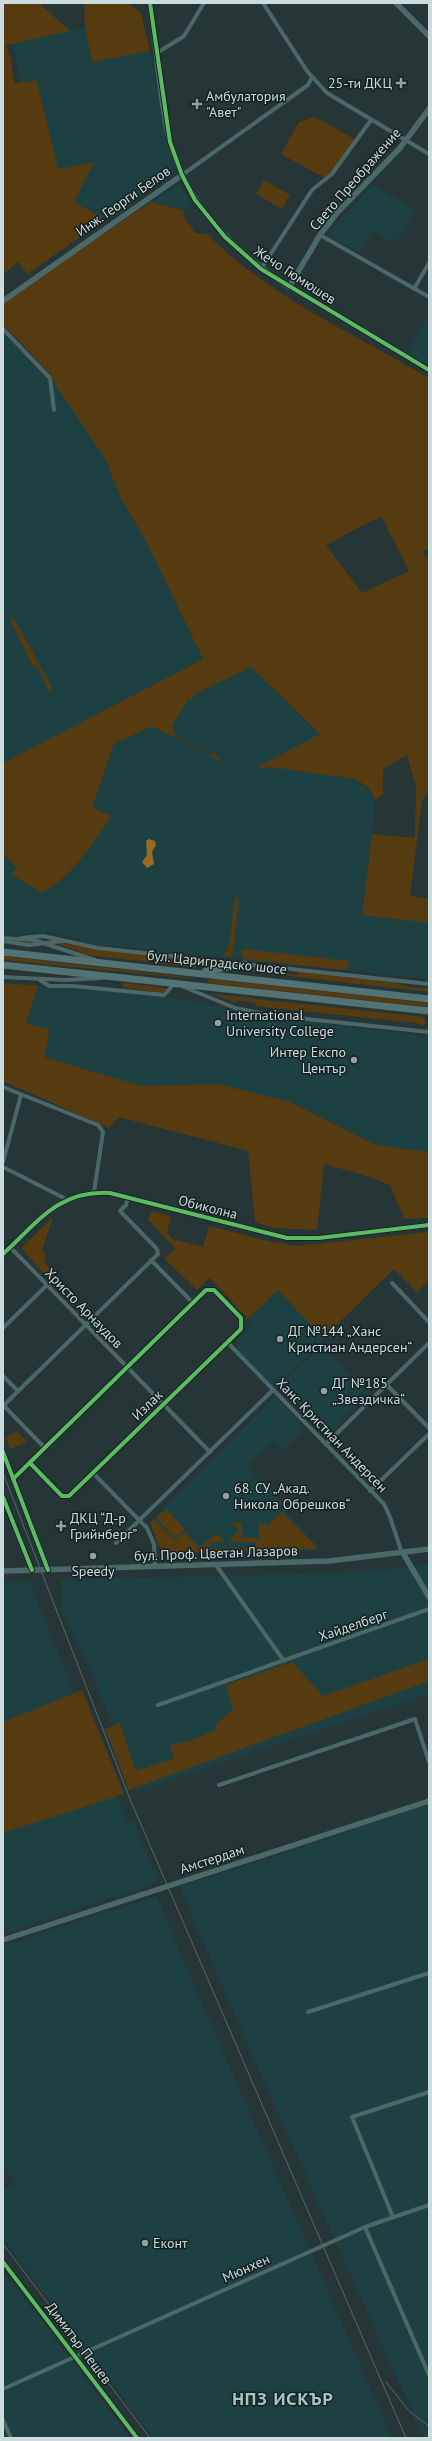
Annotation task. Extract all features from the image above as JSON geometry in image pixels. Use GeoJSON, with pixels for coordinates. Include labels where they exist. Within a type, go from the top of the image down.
{"type":"FeatureCollection","features":[{"type":"Feature","properties":{"kind":"highway","name":"бул. Цариградско шосе"},"geometry":{"type":"LineString","coordinates":[[3,952],[429,999]]}},
{"type":"Feature","properties":{"kind":"highway"},"geometry":{"type":"LineString","coordinates":[[194,973],[245,964]]}},
{"type":"Feature","properties":{"kind":"highway","name":"бул. Цариградско шосе"},"geometry":{"type":"LineString","coordinates":[[3,965],[429,1011]]}},
{"type":"Feature","properties":{"kind":"street","name":"Жечо Гюмюшев"},"geometry":{"type":"LineString","coordinates":[[150,3],[170,142],[182,175],[195,200],[234,246],[261,269],[429,370]]}},
{"type":"Feature","properties":{"kind":"street"},"geometry":{"type":"LineString","coordinates":[[157,53],[184,36],[204,3]]}},
{"type":"Feature","properties":{"kind":"street"},"geometry":{"type":"LineString","coordinates":[[263,3],[312,77],[327,93],[429,154]]}},
{"type":"Feature","properties":{"kind":"street"},"geometry":{"type":"LineString","coordinates":[[396,3],[429,36]]}},
{"type":"Feature","properties":{"kind":"street","name":"Инж. Георги Белов"},"geometry":{"type":"LineString","coordinates":[[3,301],[308,85],[312,77]]}},
{"type":"Feature","properties":{"kind":"street","name":"Свето Преображение"},"geometry":{"type":"LineString","coordinates":[[289,287],[320,235],[337,213],[405,141],[429,110]]}},
{"type":"Feature","properties":{"kind":"street"},"geometry":{"type":"LineString","coordinates":[[261,269],[312,190],[332,174],[371,120]]}},
{"type":"Feature","properties":{"kind":"street"},"geometry":{"type":"LineString","coordinates":[[320,235],[429,298]]}},
{"type":"Feature","properties":{"kind":"street"},"geometry":{"type":"LineString","coordinates":[[414,289],[429,263]]}},
{"type":"Feature","properties":{"kind":"street"},"geometry":{"type":"LineString","coordinates":[[3,329],[50,378],[54,410]]}},
{"type":"Feature","properties":{"kind":"street","name":"бул. Цариградско шосе"},"geometry":{"type":"LineString","coordinates":[[21,938],[42,936],[98,948],[429,984]]}},
{"type":"Feature","properties":{"kind":"street"},"geometry":{"type":"LineString","coordinates":[[3,938],[21,938],[45,942],[105,963]]}},
{"type":"Feature","properties":{"kind":"street"},"geometry":{"type":"LineString","coordinates":[[3,941],[29,945],[45,942]]}},
{"type":"Feature","properties":{"kind":"street","name":"бул. Цариградско шосе"},"geometry":{"type":"LineString","coordinates":[[45,942],[70,941]]}},
{"type":"Feature","properties":{"kind":"street"},"geometry":{"type":"LineString","coordinates":[[3,977],[40,980],[93,980],[110,976]]}},
{"type":"Feature","properties":{"kind":"street"},"geometry":{"type":"LineString","coordinates":[[40,980],[49,986],[73,986],[164,995],[175,983]]}},
{"type":"Feature","properties":{"kind":"street","name":"бул. Цариградско шосе"},"geometry":{"type":"LineString","coordinates":[[175,983],[235,1008],[268,1015],[429,1032]]}},
{"type":"Feature","properties":{"kind":"street"},"geometry":{"type":"LineString","coordinates":[[3,1086],[21,1095],[98,1125],[103,1132],[94,1192]]}},
{"type":"Feature","properties":{"kind":"street"},"geometry":{"type":"LineString","coordinates":[[3,1162],[21,1095]]}},
{"type":"Feature","properties":{"kind":"street"},"geometry":{"type":"LineString","coordinates":[[3,1167],[66,1199]]}},
{"type":"Feature","properties":{"kind":"street","name":"Обиколна"},"geometry":{"type":"LineString","coordinates":[[3,1254],[45,1213],[66,1199],[94,1192],[128,1197],[287,1238],[319,1238],[429,1225]]}},
{"type":"Feature","properties":{"kind":"street"},"geometry":{"type":"LineString","coordinates":[[45,1448],[5,1408],[6,1403],[158,1254],[157,1249],[120,1211],[126,1205],[128,1197]]}},
{"type":"Feature","properties":{"kind":"street","name":"Христо Арнаудов"},"geometry":{"type":"LineString","coordinates":[[10,1248],[210,1452]]}},
{"type":"Feature","properties":{"kind":"street"},"geometry":{"type":"LineString","coordinates":[[13,1479],[193,1303],[151,1260]]}},
{"type":"Feature","properties":{"kind":"street"},"geometry":{"type":"LineString","coordinates":[[392,1284],[429,1322]]}},
{"type":"Feature","properties":{"kind":"street"},"geometry":{"type":"LineString","coordinates":[[3,1328],[47,1285]]}},
{"type":"Feature","properties":{"kind":"street","name":"Излак"},"geometry":{"type":"LineString","coordinates":[[30,1463],[62,1496],[69,1496],[241,1329],[241,1318],[214,1290],[206,1290],[193,1303]]}},
{"type":"Feature","properties":{"kind":"street","name":"Ханс Кристиан Андерсен"},"geometry":{"type":"LineString","coordinates":[[227,1342],[384,1504],[403,1553]]}},
{"type":"Feature","properties":{"kind":"street"},"geometry":{"type":"LineString","coordinates":[[326,1444],[429,1342]]}},
{"type":"Feature","properties":{"kind":"street"},"geometry":{"type":"LineString","coordinates":[[3,1376],[18,1391]]}},
{"type":"Feature","properties":{"kind":"street"},"geometry":{"type":"LineString","coordinates":[[386,1384],[429,1428]]}},
{"type":"Feature","properties":{"kind":"street"},"geometry":{"type":"LineString","coordinates":[[116,1543],[273,1390]]}},
{"type":"Feature","properties":{"kind":"street"},"geometry":{"type":"LineString","coordinates":[[370,1491],[429,1434]]}},
{"type":"Feature","properties":{"kind":"street"},"geometry":{"type":"LineString","coordinates":[[3,1452],[48,1570]]}},
{"type":"Feature","properties":{"kind":"street"},"geometry":{"type":"LineString","coordinates":[[93,1473],[140,1521],[152,1536],[156,1566]]}},
{"type":"Feature","properties":{"kind":"street"},"geometry":{"type":"LineString","coordinates":[[3,1497],[32,1570]]}},
{"type":"Feature","properties":{"kind":"street","name":"бул. Проф. Цветан Лазаров"},"geometry":{"type":"LineString","coordinates":[[3,1571],[329,1561],[429,1549]]}},
{"type":"Feature","properties":{"kind":"street"},"geometry":{"type":"LineString","coordinates":[[403,1553],[429,1597]]}},
{"type":"Feature","properties":{"kind":"street"},"geometry":{"type":"LineString","coordinates":[[216,1565],[284,1662]]}},
{"type":"Feature","properties":{"kind":"street","name":"Хайделберг"},"geometry":{"type":"LineString","coordinates":[[158,1705],[284,1662],[429,1609]]}},
{"type":"Feature","properties":{"kind":"street"},"geometry":{"type":"LineString","coordinates":[[219,1785],[415,1719],[429,1762]]}},
{"type":"Feature","properties":{"kind":"street","name":"Амстердам"},"geometry":{"type":"LineString","coordinates":[[3,1940],[429,1801]]}},
{"type":"Feature","properties":{"kind":"street"},"geometry":{"type":"LineString","coordinates":[[308,2012],[429,1973]]}},
{"type":"Feature","properties":{"kind":"street"},"geometry":{"type":"LineString","coordinates":[[393,2217],[352,2117],[429,2092]]}},
{"type":"Feature","properties":{"kind":"street","name":"Мюнхен"},"geometry":{"type":"LineString","coordinates":[[3,2388],[74,2355],[365,2227],[429,2205]]}},
{"type":"Feature","properties":{"kind":"street"},"geometry":{"type":"LineString","coordinates":[[365,2227],[429,2376]]}},
{"type":"Feature","properties":{"kind":"street","name":"Димитър Пешев"},"geometry":{"type":"LineString","coordinates":[[3,2262],[137,2438]]}},
{"type":"Feature","properties":{"kind":"street"},"geometry":{"type":"LineString","coordinates":[[3,2420],[11,2438]]}},
{"type":"Feature","properties":{"kind":"shaded area"},"geometry":{"type":"Polygon","coordinates":[[[3,3],[39,3],[70,31],[6,45],[11,59],[14,83],[37,81],[58,169],[94,162],[74,202],[105,219],[28,274],[18,262],[3,274],[3,3]]]}},
{"type":"Feature","properties":{"kind":"shaded area"},"geometry":{"type":"Polygon","coordinates":[[[84,3],[128,3],[141,13],[150,51],[92,62],[85,27],[84,3]]]}},
{"type":"Feature","properties":{"kind":"shaded area"},"geometry":{"type":"Polygon","coordinates":[[[85,27],[92,62],[150,51],[173,173],[105,219],[74,202],[93,162],[58,169],[37,81],[21,84],[13,42],[85,27]]]}},
{"type":"Feature","properties":{"kind":"shaded area"},"geometry":{"type":"Polygon","coordinates":[[[315,117],[356,140],[326,179],[281,154],[299,122],[315,117]]]}},
{"type":"Feature","properties":{"kind":"shaded area"},"geometry":{"type":"Polygon","coordinates":[[[264,180],[290,195],[282,209],[256,194],[264,180]]]}},
{"type":"Feature","properties":{"kind":"shaded area"},"geometry":{"type":"Polygon","coordinates":[[[180,184],[192,204],[183,210],[151,202],[180,184]]]}},
{"type":"Feature","properties":{"kind":"shaded area"},"geometry":{"type":"Polygon","coordinates":[[[373,185],[415,209],[398,239],[390,241],[373,230],[359,252],[331,237],[329,233],[373,185]]]}},
{"type":"Feature","properties":{"kind":"shaded area"},"geometry":{"type":"Polygon","coordinates":[[[151,202],[183,210],[185,219],[195,233],[207,234],[231,256],[284,295],[313,313],[429,378],[429,548],[423,551],[425,558],[429,557],[429,789],[422,801],[410,896],[429,899],[429,923],[362,915],[372,834],[415,838],[416,788],[407,755],[383,769],[383,795],[375,800],[368,787],[355,779],[270,767],[260,769],[259,766],[320,734],[251,667],[193,695],[194,697],[192,700],[189,698],[172,726],[175,736],[210,755],[212,752],[224,763],[152,726],[114,744],[92,808],[112,816],[81,859],[63,878],[42,893],[11,874],[17,868],[3,854],[3,763],[203,659],[146,541],[120,497],[106,460],[56,386],[51,375],[3,324],[3,304],[16,293],[151,202]],[[381,516],[326,545],[362,593],[409,571],[381,516]]]}},
{"type":"Feature","properties":{"kind":"shaded area"},"geometry":{"type":"Polygon","coordinates":[[[429,316],[429,367],[407,354],[429,316]]]}},
{"type":"Feature","properties":{"kind":"shaded area"},"geometry":{"type":"Polygon","coordinates":[[[3,333],[56,386],[106,460],[120,497],[146,541],[203,659],[3,763],[3,333]]]}},
{"type":"Feature","properties":{"kind":"shaded area"},"geometry":{"type":"Polygon","coordinates":[[[14,618],[53,689],[49,691],[37,666],[34,668],[10,620],[14,618]]]}},
{"type":"Feature","properties":{"kind":"shaded area"},"geometry":{"type":"Polygon","coordinates":[[[251,667],[320,735],[259,766],[260,769],[270,767],[355,779],[372,793],[375,807],[362,915],[429,923],[429,979],[92,944],[59,933],[42,932],[3,935],[3,854],[17,868],[11,874],[42,893],[54,886],[67,874],[112,816],[92,808],[114,744],[152,726],[187,697],[251,667]]]}},
{"type":"Feature","properties":{"kind":"shaded area"},"geometry":{"type":"Polygon","coordinates":[[[149,839],[155,841],[156,845],[152,852],[154,864],[147,868],[142,862],[147,855],[146,841],[149,839]]]}},
{"type":"Feature","properties":{"kind":"shaded area"},"geometry":{"type":"Polygon","coordinates":[[[235,898],[239,898],[233,954],[230,957],[223,956],[228,950],[235,898]]]}},
{"type":"Feature","properties":{"kind":"shaded area"},"geometry":{"type":"Polygon","coordinates":[[[58,942],[94,949],[229,965],[192,967],[88,955],[56,943],[58,942]]]}},
{"type":"Feature","properties":{"kind":"shaded area"},"geometry":{"type":"Polygon","coordinates":[[[242,949],[349,961],[348,968],[345,970],[244,959],[242,949]]]}},
{"type":"Feature","properties":{"kind":"shaded area"},"geometry":{"type":"Polygon","coordinates":[[[3,956],[194,978],[195,979],[3,960],[3,956]]]}},
{"type":"Feature","properties":{"kind":"shaded area"},"geometry":{"type":"Polygon","coordinates":[[[253,970],[297,975],[297,971],[388,981],[412,988],[429,988],[429,992],[254,972],[253,970]]]}},
{"type":"Feature","properties":{"kind":"shaded area"},"geometry":{"type":"Polygon","coordinates":[[[210,979],[429,1003],[429,1007],[209,983],[207,981],[210,979]]]}},
{"type":"Feature","properties":{"kind":"shaded area"},"geometry":{"type":"Polygon","coordinates":[[[3,983],[38,986],[26,1024],[50,1029],[44,1057],[142,1086],[217,1084],[290,1102],[376,1145],[429,1152],[429,1218],[404,1219],[390,1185],[361,1174],[324,1164],[317,1230],[273,1228],[255,1222],[248,1151],[119,1117],[109,1128],[3,1081],[3,983]]]}},
{"type":"Feature","properties":{"kind":"shaded area"},"geometry":{"type":"Polygon","coordinates":[[[123,983],[160,987],[167,990],[162,993],[122,987],[123,983]]]}},
{"type":"Feature","properties":{"kind":"shaded area"},"geometry":{"type":"Polygon","coordinates":[[[38,986],[45,989],[68,988],[165,996],[258,1015],[429,1037],[429,1152],[376,1145],[290,1102],[217,1084],[142,1086],[44,1057],[50,1029],[26,1025],[38,986]]]}},
{"type":"Feature","properties":{"kind":"shaded area"},"geometry":{"type":"Polygon","coordinates":[[[211,994],[424,1017],[426,1024],[421,1026],[416,1023],[255,1006],[256,1003],[237,1000],[237,1003],[211,994]]]}},
{"type":"Feature","properties":{"kind":"shaded area"},"geometry":{"type":"Polygon","coordinates":[[[151,1211],[171,1216],[167,1233],[172,1239],[203,1247],[209,1226],[272,1242],[296,1246],[429,1232],[429,1280],[417,1292],[394,1269],[323,1338],[278,1290],[248,1319],[210,1278],[197,1290],[165,1259],[175,1248],[148,1220],[151,1211]]]}},
{"type":"Feature","properties":{"kind":"shaded area"},"geometry":{"type":"Polygon","coordinates":[[[53,1217],[42,1251],[46,1253],[44,1262],[51,1269],[52,1274],[49,1279],[21,1248],[53,1217]]]}},
{"type":"Feature","properties":{"kind":"shaded area","name":"ДГ №144 „Ханс Кристиан Андерсен“"},"geometry":{"type":"Polygon","coordinates":[[[278,1290],[323,1338],[322,1342],[273,1390],[238,1354],[236,1340],[253,1325],[248,1319],[278,1290]]]}},
{"type":"Feature","properties":{"kind":"shaded area","name":"ДГ №185 „Звездичка“"},"geometry":{"type":"Polygon","coordinates":[[[322,1346],[369,1394],[327,1436],[279,1387],[322,1346]]]}},
{"type":"Feature","properties":{"kind":"shaded area","name":"68. СУ „Акад. Никола Обрешков“"},"geometry":{"type":"Polygon","coordinates":[[[275,1397],[305,1428],[283,1450],[274,1441],[247,1467],[289,1509],[286,1513],[317,1546],[317,1550],[169,1554],[162,1548],[157,1531],[151,1521],[275,1397]]]}},
{"type":"Feature","properties":{"kind":"shaded area"},"geometry":{"type":"Polygon","coordinates":[[[17,1431],[27,1442],[10,1449],[6,1437],[17,1431]]]}},
{"type":"Feature","properties":{"kind":"shaded area"},"geometry":{"type":"Polygon","coordinates":[[[166,1509],[185,1529],[175,1538],[156,1518],[166,1509]]]}},
{"type":"Feature","properties":{"kind":"shaded area"},"geometry":{"type":"Polygon","coordinates":[[[282,1512],[316,1546],[316,1549],[165,1553],[159,1546],[150,1523],[154,1519],[175,1540],[184,1532],[200,1548],[216,1533],[225,1542],[210,1542],[210,1549],[255,1548],[255,1542],[231,1542],[230,1540],[239,1530],[231,1523],[242,1523],[242,1538],[259,1538],[259,1523],[264,1523],[267,1526],[282,1512]]]}},
{"type":"Feature","properties":{"kind":"shaded area"},"geometry":{"type":"Polygon","coordinates":[[[429,1563],[429,1694],[138,1791],[96,1683],[61,1611],[61,1580],[334,1573],[406,1568],[429,1563]]]}},
{"type":"Feature","properties":{"kind":"shaded area"},"geometry":{"type":"Polygon","coordinates":[[[29,1581],[127,1821],[133,1820],[158,1882],[3,1933],[3,1582],[29,1581]]]}},
{"type":"Feature","properties":{"kind":"shaded area"},"geometry":{"type":"Polygon","coordinates":[[[429,1659],[429,1681],[129,1790],[105,1729],[120,1723],[136,1771],[174,1758],[170,1745],[189,1741],[215,1730],[215,1725],[233,1710],[226,1685],[292,1662],[323,1696],[429,1659]]]}},
{"type":"Feature","properties":{"kind":"shaded area"},"geometry":{"type":"Polygon","coordinates":[[[82,1690],[124,1794],[3,1833],[3,1722],[82,1690]]]}},
{"type":"Feature","properties":{"kind":"shaded area"},"geometry":{"type":"Polygon","coordinates":[[[429,1803],[429,2438],[424,2438],[259,2070],[179,1886],[284,1854],[429,1803]]]}},
{"type":"Feature","properties":{"kind":"shaded area"},"geometry":{"type":"Polygon","coordinates":[[[157,1896],[185,1965],[392,2438],[153,2438],[3,2239],[3,2190],[18,2184],[3,2166],[3,1947],[157,1896]]]}},
{"type":"Feature","properties":{"kind":"shaded area"},"geometry":{"type":"Polygon","coordinates":[[[3,2271],[19,2292],[130,2438],[3,2438],[3,2271]]]}},
{"type":"Feature","properties":{"kind":"tram line"},"geometry":{"type":"LineString","coordinates":[[3,1473],[130,1799],[406,2438]]}},
{"type":"Feature","properties":{"kind":"tram line"},"geometry":{"type":"LineString","coordinates":[[3,2244],[150,2438]]}},
{"type":"Feature","properties":{"kind":"tram line"},"geometry":{"type":"LineString","coordinates":[[386,2382],[410,2412],[429,2426]]}},
{"type":"Feature","properties":{"kind":"cycle path"},"geometry":{"type":"LineString","coordinates":[[150,3],[170,142],[182,175],[195,200],[225,237],[261,269],[429,370]]}},
{"type":"Feature","properties":{"kind":"cycle path"},"geometry":{"type":"LineString","coordinates":[[3,1254],[50,1210],[76,1197],[92,1193],[110,1193],[287,1238],[319,1238],[429,1225]]}},
{"type":"Feature","properties":{"kind":"cycle path"},"geometry":{"type":"LineString","coordinates":[[13,1479],[206,1290],[214,1290],[241,1318],[241,1329],[69,1496],[62,1496],[30,1463]]}},
{"type":"Feature","properties":{"kind":"cycle path"},"geometry":{"type":"LineString","coordinates":[[3,1452],[48,1570]]}},
{"type":"Feature","properties":{"kind":"cycle path"},"geometry":{"type":"LineString","coordinates":[[3,1497],[32,1570]]}},
{"type":"Feature","properties":{"kind":"cycle path"},"geometry":{"type":"LineString","coordinates":[[3,2262],[137,2438]]}},
{"type":"Feature","properties":{"kind":"place","name":"25-ти ДКЦ"},"geometry":{"type":"Point","coordinates":[401,83]}},
{"type":"Feature","properties":{"kind":"place","name":"Амбулатория \"Авет\""},"geometry":{"type":"Point","coordinates":[197,104]}},
{"type":"Feature","properties":{"kind":"place","name":"International University College"},"geometry":{"type":"Point","coordinates":[218,1023]}},
{"type":"Feature","properties":{"kind":"place","name":"Интер Експо Център"},"geometry":{"type":"Point","coordinates":[354,1060]}},
{"type":"Feature","properties":{"kind":"place","name":"ДГ №144 „Ханс Кристиан Андерсен“"},"geometry":{"type":"Point","coordinates":[280,1339]}},
{"type":"Feature","properties":{"kind":"place","name":"ДГ №185 „Звездичка“"},"geometry":{"type":"Point","coordinates":[324,1391]}},
{"type":"Feature","properties":{"kind":"place","name":"68. СУ „Акад. Никола Обрешков“"},"geometry":{"type":"Point","coordinates":[226,1496]}},
{"type":"Feature","properties":{"kind":"place","name":"ДКЦ “Д-р Грийнберг”"},"geometry":{"type":"Point","coordinates":[61,1526]}},
{"type":"Feature","properties":{"kind":"place","name":"Speedy"},"geometry":{"type":"Point","coordinates":[93,1556]}},
{"type":"Feature","properties":{"kind":"place","name":"Еконт"},"geometry":{"type":"Point","coordinates":[145,2243]}},
{"type":"Feature","properties":{"kind":"district","name":"НПЗ ИСКЪР"},"geometry":{"type":"Point","coordinates":[283,2399]}}]}
